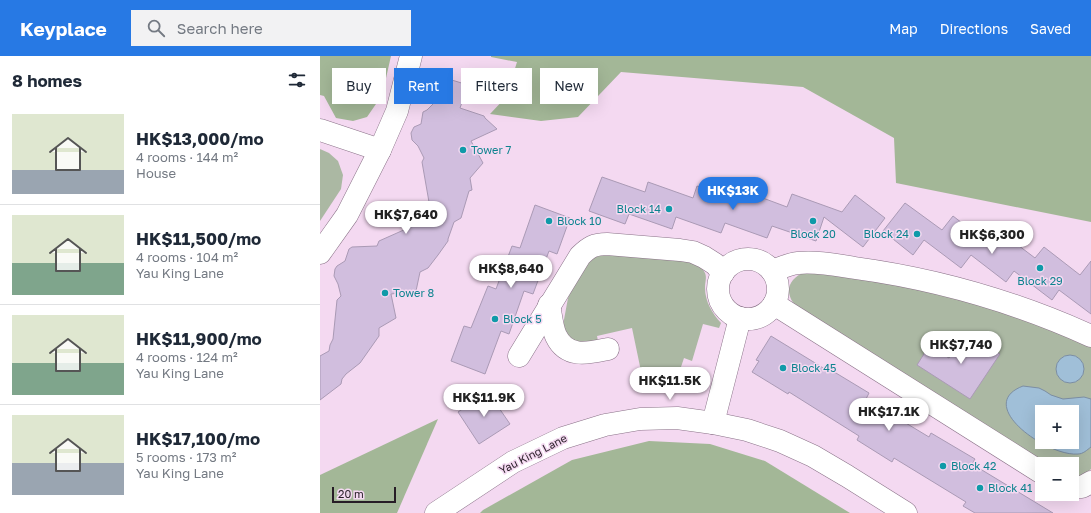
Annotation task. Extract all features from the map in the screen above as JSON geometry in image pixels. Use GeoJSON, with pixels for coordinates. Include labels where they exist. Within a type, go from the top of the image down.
{"type":"FeatureCollection","features":[{"type":"Feature","properties":{"kind":"street"},"geometry":{"type":"LineString","coordinates":[[320,253],[346,215],[380,150],[397,111],[411,56]]}},
{"type":"Feature","properties":{"kind":"street"},"geometry":{"type":"LineString","coordinates":[[320,130],[380,150]]}},
{"type":"Feature","properties":{"kind":"street"},"geometry":{"type":"LineString","coordinates":[[519,356],[580,256],[587,249],[597,244],[693,252],[710,260],[723,273]]}},
{"type":"Feature","properties":{"kind":"street"},"geometry":{"type":"LineString","coordinates":[[738,261],[757,261],[765,265],[772,271],[778,288],[777,298],[774,304],[766,313],[758,318],[740,318],[731,314],[724,307],[718,290],[723,273],[738,261]]}},
{"type":"Feature","properties":{"kind":"street"},"geometry":{"type":"LineString","coordinates":[[772,271],[796,263],[809,262],[875,271],[923,280],[991,298],[1038,314],[1091,336]]}},
{"type":"Feature","properties":{"kind":"street"},"geometry":{"type":"LineString","coordinates":[[774,304],[1035,469]]}},
{"type":"Feature","properties":{"kind":"street"},"geometry":{"type":"LineString","coordinates":[[550,305],[555,335],[561,344],[570,350],[580,353],[589,353],[608,349]]}},
{"type":"Feature","properties":{"kind":"street"},"geometry":{"type":"LineString","coordinates":[[713,422],[740,318]]}},
{"type":"Feature","properties":{"kind":"street","name":"Yau King Lane"},"geometry":{"type":"LineString","coordinates":[[436,513],[513,462],[563,438],[605,425],[640,419],[678,418],[713,422],[747,430],[780,441],[813,456],[906,513]]}},
{"type":"Feature","properties":{"kind":"street"},"geometry":{"type":"LineString","coordinates":[[1079,487],[1091,482]]}},
{"type":"Feature","properties":{"kind":"green space"},"geometry":{"type":"Polygon","coordinates":[[[320,56],[391,56],[386,78],[386,68],[332,68],[332,104],[376,104],[367,117],[353,121],[336,118],[324,96],[320,95],[320,56]]]}},
{"type":"Feature","properties":{"kind":"green space"},"geometry":{"type":"Polygon","coordinates":[[[1091,56],[1091,222],[896,183],[894,138],[803,87],[621,72],[598,96],[598,68],[540,68],[540,104],[590,104],[578,117],[541,121],[490,114],[499,104],[532,104],[532,68],[515,68],[517,62],[491,57],[1091,56]]]}},
{"type":"Feature","properties":{"kind":"green space"},"geometry":{"type":"Polygon","coordinates":[[[320,149],[329,153],[338,161],[343,175],[341,189],[320,221],[320,149]]]}},
{"type":"Feature","properties":{"kind":"green space"},"geometry":{"type":"Polygon","coordinates":[[[599,254],[682,259],[694,263],[704,271],[706,277],[705,293],[712,311],[721,323],[719,328],[703,324],[692,361],[684,358],[680,370],[642,376],[632,328],[597,336],[598,341],[581,344],[568,337],[563,325],[568,298],[576,279],[587,262],[599,254]]]}},
{"type":"Feature","properties":{"kind":"green space"},"geometry":{"type":"Polygon","coordinates":[[[805,272],[821,272],[928,291],[982,305],[1035,323],[1091,346],[1091,469],[1087,473],[1079,477],[1079,457],[1035,457],[797,307],[790,297],[789,292],[789,287],[794,279],[805,272]]]}},
{"type":"Feature","properties":{"kind":"green space"},"geometry":{"type":"Polygon","coordinates":[[[438,419],[397,513],[320,513],[320,475],[438,419]]]}},
{"type":"Feature","properties":{"kind":"green space"},"geometry":{"type":"Polygon","coordinates":[[[649,441],[710,444],[765,461],[850,513],[480,513],[572,460],[649,441]]]}},
{"type":"Feature","properties":{"kind":"water"},"geometry":{"type":"Polygon","coordinates":[[[1070,355],[1080,359],[1084,369],[1080,379],[1070,383],[1060,379],[1056,369],[1060,359],[1070,355]]]}},
{"type":"Feature","properties":{"kind":"water"},"geometry":{"type":"Polygon","coordinates":[[[1023,386],[1039,388],[1051,395],[1063,399],[1084,397],[1091,399],[1091,447],[1080,454],[1065,453],[1055,449],[1079,449],[1079,405],[1035,405],[1035,440],[1020,428],[1011,417],[1006,405],[1010,394],[1023,386]]]}},
{"type":"Feature","properties":{"kind":"building"},"geometry":{"type":"Polygon","coordinates":[[[453,80],[461,83],[461,104],[460,108],[484,116],[497,129],[471,141],[483,163],[470,178],[472,190],[469,191],[461,218],[454,222],[448,241],[438,255],[428,268],[420,272],[416,291],[391,294],[396,318],[379,328],[379,336],[360,363],[346,374],[342,379],[341,384],[320,400],[320,356],[329,351],[333,339],[337,300],[341,296],[334,276],[335,269],[345,261],[349,249],[352,247],[377,246],[379,241],[415,225],[420,220],[427,217],[429,202],[422,162],[424,158],[418,146],[412,140],[411,133],[414,127],[421,124],[423,112],[433,104],[453,104],[453,80]]]}},
{"type":"Feature","properties":{"kind":"building"},"geometry":{"type":"Polygon","coordinates":[[[602,177],[645,192],[648,182],[693,198],[697,186],[740,201],[744,191],[787,207],[792,194],[842,212],[855,195],[885,218],[863,247],[824,217],[816,241],[772,226],[767,238],[725,223],[721,233],[676,217],[672,229],[629,214],[625,224],[589,211],[602,177]]]}},
{"type":"Feature","properties":{"kind":"building"},"geometry":{"type":"Polygon","coordinates":[[[905,203],[942,230],[953,216],[988,243],[998,230],[1035,258],[1044,247],[1080,275],[1091,261],[1091,314],[1059,290],[1052,300],[1014,271],[1006,282],[971,255],[961,268],[924,240],[913,255],[883,231],[905,203]]]}},
{"type":"Feature","properties":{"kind":"building"},"geometry":{"type":"Polygon","coordinates":[[[535,205],[570,218],[557,254],[549,251],[533,294],[524,291],[509,334],[501,331],[485,374],[451,361],[464,326],[471,328],[488,286],[496,289],[512,246],[520,248],[535,205]]]}},
{"type":"Feature","properties":{"kind":"building"},"geometry":{"type":"Polygon","coordinates":[[[966,332],[1000,354],[970,399],[917,365],[929,346],[949,358],[966,332]]]}},
{"type":"Feature","properties":{"kind":"building"},"geometry":{"type":"Polygon","coordinates":[[[771,336],[825,369],[826,367],[869,393],[866,399],[929,437],[931,433],[975,459],[972,464],[1053,513],[975,513],[963,506],[966,502],[894,458],[892,462],[857,440],[859,436],[789,392],[788,394],[752,372],[759,361],[756,360],[771,336]]]}},
{"type":"Feature","properties":{"kind":"building"},"geometry":{"type":"Polygon","coordinates":[[[488,392],[510,424],[479,444],[458,412],[488,392]]]}},
{"type":"Feature","properties":{"kind":"place","name":"Tower 7"},"geometry":{"type":"Point","coordinates":[463,150]}},
{"type":"Feature","properties":{"kind":"place","name":"Block 14"},"geometry":{"type":"Point","coordinates":[669,209]}},
{"type":"Feature","properties":{"kind":"place","name":"Block 10"},"geometry":{"type":"Point","coordinates":[549,221]}},
{"type":"Feature","properties":{"kind":"place","name":"Block 20"},"geometry":{"type":"Point","coordinates":[813,221]}},
{"type":"Feature","properties":{"kind":"place","name":"Block 24"},"geometry":{"type":"Point","coordinates":[917,234]}},
{"type":"Feature","properties":{"kind":"place","name":"Block 29"},"geometry":{"type":"Point","coordinates":[1040,268]}},
{"type":"Feature","properties":{"kind":"place","name":"Tower 8"},"geometry":{"type":"Point","coordinates":[385,293]}},
{"type":"Feature","properties":{"kind":"place","name":"Block 5"},"geometry":{"type":"Point","coordinates":[495,319]}},
{"type":"Feature","properties":{"kind":"place","name":"Block 45"},"geometry":{"type":"Point","coordinates":[783,368]}},
{"type":"Feature","properties":{"kind":"place","name":"Block 42"},"geometry":{"type":"Point","coordinates":[943,466]}},
{"type":"Feature","properties":{"kind":"place","name":"Block 41"},"geometry":{"type":"Point","coordinates":[980,488]}}]}
